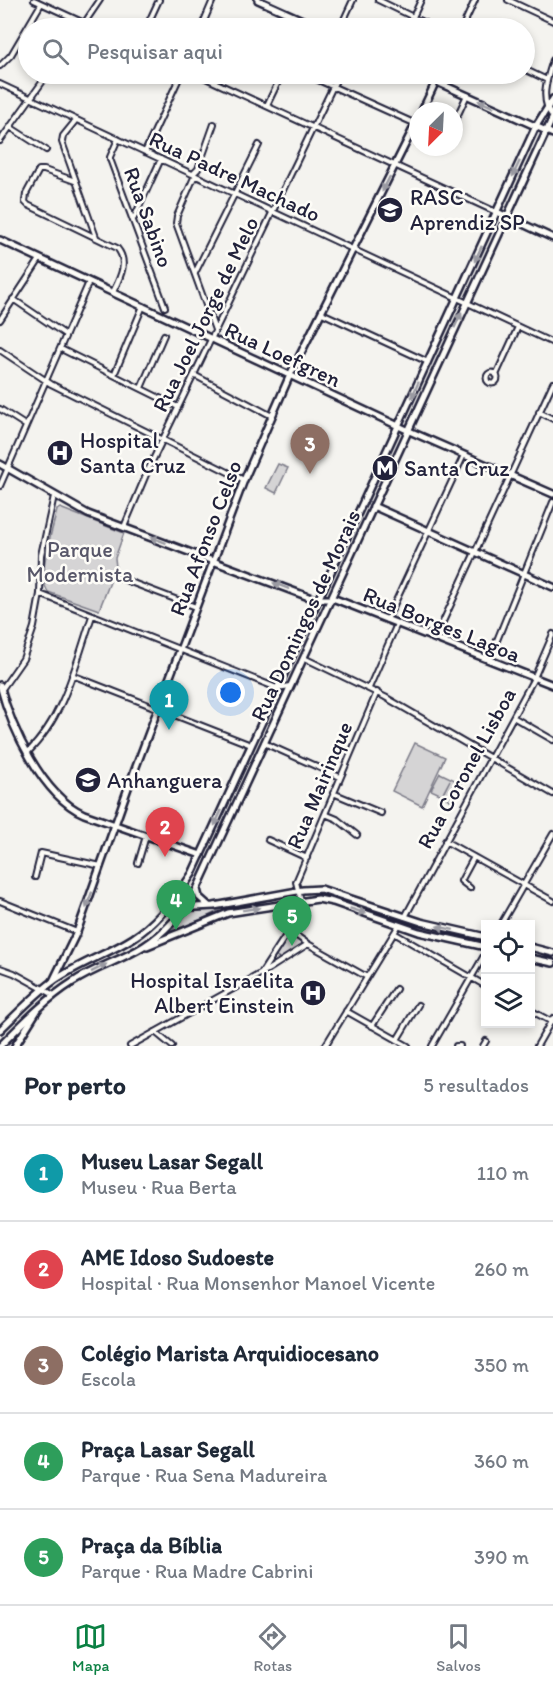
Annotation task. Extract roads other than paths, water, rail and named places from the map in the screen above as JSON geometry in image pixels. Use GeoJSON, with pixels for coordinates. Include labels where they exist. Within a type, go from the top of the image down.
{"type":"FeatureCollection","features":[{"type":"Feature","properties":{"kind":"main road"},"geometry":{"type":"LineString","coordinates":[[258,0],[269,2],[293,18]]}},
{"type":"Feature","properties":{"kind":"main road"},"geometry":{"type":"LineString","coordinates":[[426,102],[435,84]]}},
{"type":"Feature","properties":{"kind":"main road"},"geometry":{"type":"LineString","coordinates":[[443,84],[553,134]]}},
{"type":"Feature","properties":{"kind":"main road","name":"Rua Domingos de Morais"},"geometry":{"type":"LineString","coordinates":[[0,1030],[53,981],[133,938],[154,921],[172,902],[192,874],[536,126],[553,99]]}},
{"type":"Feature","properties":{"kind":"main road","name":"Rua Domingos de Morais"},"geometry":{"type":"LineString","coordinates":[[15,1046],[37,1011],[54,996],[88,974],[142,948],[168,926],[197,889],[545,130],[553,117]]}},
{"type":"Feature","properties":{"kind":"main road","name":"Rua Afonso Celso"},"geometry":{"type":"LineString","coordinates":[[53,981],[77,932],[244,480],[290,375],[409,138]]}},
{"type":"Feature","properties":{"kind":"main road"},"geometry":{"type":"LineString","coordinates":[[497,212],[553,238]]}},
{"type":"Feature","properties":{"kind":"main road","name":"Rua Loefgren"},"geometry":{"type":"LineString","coordinates":[[0,240],[407,430],[553,494]]}},
{"type":"Feature","properties":{"kind":"main road"},"geometry":{"type":"LineString","coordinates":[[0,464],[56,498],[88,514],[318,600]]}},
{"type":"Feature","properties":{"kind":"main road"},"geometry":{"type":"LineString","coordinates":[[373,506],[553,587]]}},
{"type":"Feature","properties":{"kind":"main road","name":"Rua Borges Lagoa"},"geometry":{"type":"LineString","coordinates":[[318,600],[330,598],[553,685]]}},
{"type":"Feature","properties":{"kind":"main road"},"geometry":{"type":"LineString","coordinates":[[1,687],[12,721],[27,753],[54,791],[67,804],[84,814],[201,855],[206,870]]}},
{"type":"Feature","properties":{"kind":"main road"},"geometry":{"type":"LineString","coordinates":[[197,889],[199,897],[210,906]]}},
{"type":"Feature","properties":{"kind":"main road"},"geometry":{"type":"LineString","coordinates":[[172,902],[188,903],[195,907],[210,906],[297,891],[328,890],[405,917],[481,936]]}},
{"type":"Feature","properties":{"kind":"main road"},"geometry":{"type":"LineString","coordinates":[[142,948],[228,913],[302,901],[325,900],[432,936],[481,948]]}},
{"type":"Feature","properties":{"kind":"main road"},"geometry":{"type":"LineString","coordinates":[[535,948],[553,953]]}},
{"type":"Feature","properties":{"kind":"main road"},"geometry":{"type":"LineString","coordinates":[[535,958],[553,963]]}},
{"type":"Feature","properties":{"kind":"main road"},"geometry":{"type":"LineString","coordinates":[[0,1046],[37,1011]]}},
{"type":"Feature","properties":{"kind":"street"},"geometry":{"type":"LineString","coordinates":[[34,0],[71,18]]}},
{"type":"Feature","properties":{"kind":"street"},"geometry":{"type":"LineString","coordinates":[[88,18],[100,0]]}},
{"type":"Feature","properties":{"kind":"street"},"geometry":{"type":"LineString","coordinates":[[151,18],[159,0]]}},
{"type":"Feature","properties":{"kind":"street"},"geometry":{"type":"LineString","coordinates":[[205,18],[213,0]]}},
{"type":"Feature","properties":{"kind":"street"},"geometry":{"type":"LineString","coordinates":[[345,18],[353,0]]}},
{"type":"Feature","properties":{"kind":"street"},"geometry":{"type":"LineString","coordinates":[[378,0],[413,17],[421,0]]}},
{"type":"Feature","properties":{"kind":"street"},"geometry":{"type":"LineString","coordinates":[[467,18],[475,0]]}},
{"type":"Feature","properties":{"kind":"street"},"geometry":{"type":"LineString","coordinates":[[508,0],[553,21]]}},
{"type":"Feature","properties":{"kind":"street"},"geometry":{"type":"LineString","coordinates":[[33,18],[41,4]]}},
{"type":"Feature","properties":{"kind":"street"},"geometry":{"type":"LineString","coordinates":[[0,66],[11,55],[18,43]]}},
{"type":"Feature","properties":{"kind":"street"},"geometry":{"type":"LineString","coordinates":[[553,60],[545,91],[547,108],[553,117]]}},
{"type":"Feature","properties":{"kind":"street"},"geometry":{"type":"LineString","coordinates":[[535,74],[547,80]]}},
{"type":"Feature","properties":{"kind":"street","name":"Rua Padre Machado"},"geometry":{"type":"LineString","coordinates":[[0,84],[553,343]]}},
{"type":"Feature","properties":{"kind":"street"},"geometry":{"type":"LineString","coordinates":[[0,141],[40,84]]}},
{"type":"Feature","properties":{"kind":"street"},"geometry":{"type":"LineString","coordinates":[[144,152],[176,84]]}},
{"type":"Feature","properties":{"kind":"street"},"geometry":{"type":"LineString","coordinates":[[220,84],[497,212]]}},
{"type":"Feature","properties":{"kind":"street"},"geometry":{"type":"LineString","coordinates":[[267,105],[277,84]]}},
{"type":"Feature","properties":{"kind":"street"},"geometry":{"type":"LineString","coordinates":[[328,84],[409,118]]}},
{"type":"Feature","properties":{"kind":"street","name":"Rua Joel Jorge de Melo"},"geometry":{"type":"LineString","coordinates":[[124,527],[178,407],[333,86]]}},
{"type":"Feature","properties":{"kind":"street"},"geometry":{"type":"LineString","coordinates":[[463,104],[467,95]]}},
{"type":"Feature","properties":{"kind":"street"},"geometry":{"type":"LineString","coordinates":[[76,120],[62,140],[96,237]]}},
{"type":"Feature","properties":{"kind":"street"},"geometry":{"type":"LineString","coordinates":[[214,124],[176,220],[215,331]]}},
{"type":"Feature","properties":{"kind":"street"},"geometry":{"type":"LineString","coordinates":[[10,127],[46,150]]}},
{"type":"Feature","properties":{"kind":"street","name":"Rua Sabino"},"geometry":{"type":"LineString","coordinates":[[118,139],[110,157],[165,307]]}},
{"type":"Feature","properties":{"kind":"street"},"geometry":{"type":"LineString","coordinates":[[195,274],[233,193],[259,146]]}},
{"type":"Feature","properties":{"kind":"street"},"geometry":{"type":"LineString","coordinates":[[133,219],[161,159]]}},
{"type":"Feature","properties":{"kind":"street"},"geometry":{"type":"LineString","coordinates":[[75,181],[39,170],[26,194],[25,202],[117,248],[122,255],[122,273],[113,292]]}},
{"type":"Feature","properties":{"kind":"street"},"geometry":{"type":"LineString","coordinates":[[0,320],[40,258]]}},
{"type":"Feature","properties":{"kind":"street"},"geometry":{"type":"LineString","coordinates":[[0,486],[89,281]]}},
{"type":"Feature","properties":{"kind":"street"},"geometry":{"type":"LineString","coordinates":[[13,299],[66,335]]}},
{"type":"Feature","properties":{"kind":"street"},"geometry":{"type":"LineString","coordinates":[[114,375],[145,307]]}},
{"type":"Feature","properties":{"kind":"street"},"geometry":{"type":"LineString","coordinates":[[322,313],[428,362]]}},
{"type":"Feature","properties":{"kind":"street"},"geometry":{"type":"LineString","coordinates":[[496,375],[518,327]]}},
{"type":"Feature","properties":{"kind":"street"},"geometry":{"type":"LineString","coordinates":[[141,388],[164,335]]}},
{"type":"Feature","properties":{"kind":"street"},"geometry":{"type":"LineString","coordinates":[[61,349],[178,407]]}},
{"type":"Feature","properties":{"kind":"street"},"geometry":{"type":"LineString","coordinates":[[0,350],[46,382],[244,480]]}},
{"type":"Feature","properties":{"kind":"street"},"geometry":{"type":"LineString","coordinates":[[194,375],[273,416]]}},
{"type":"Feature","properties":{"kind":"street"},"geometry":{"type":"LineString","coordinates":[[435,639],[553,383]]}},
{"type":"Feature","properties":{"kind":"street"},"geometry":{"type":"LineString","coordinates":[[0,409],[25,425]]}},
{"type":"Feature","properties":{"kind":"street"},"geometry":{"type":"LineString","coordinates":[[539,412],[553,419]]}},
{"type":"Feature","properties":{"kind":"street"},"geometry":{"type":"LineString","coordinates":[[387,620],[464,455]]}},
{"type":"Feature","properties":{"kind":"street"},"geometry":{"type":"LineString","coordinates":[[1,687],[23,659],[36,621],[40,594],[41,555],[56,498]]}},
{"type":"Feature","properties":{"kind":"street"},"geometry":{"type":"LineString","coordinates":[[489,660],[553,502]]}},
{"type":"Feature","properties":{"kind":"street"},"geometry":{"type":"LineString","coordinates":[[117,577],[196,607]]}},
{"type":"Feature","properties":{"kind":"street"},"geometry":{"type":"LineString","coordinates":[[40,594],[278,688],[290,686]]}},
{"type":"Feature","properties":{"kind":"street"},"geometry":{"type":"LineString","coordinates":[[27,753],[39,742],[53,720],[72,675],[92,616]]}},
{"type":"Feature","properties":{"kind":"street"},"geometry":{"type":"LineString","coordinates":[[369,688],[397,624]]}},
{"type":"Feature","properties":{"kind":"street","name":"Rua Coronel Lisboa"},"geometry":{"type":"LineString","coordinates":[[405,917],[534,678],[553,634]]}},
{"type":"Feature","properties":{"kind":"street"},"geometry":{"type":"LineString","coordinates":[[303,657],[369,688],[553,794]]}},
{"type":"Feature","properties":{"kind":"street"},"geometry":{"type":"LineString","coordinates":[[72,675],[251,745]]}},
{"type":"Feature","properties":{"kind":"street","name":"Rua Mairinque"},"geometry":{"type":"LineString","coordinates":[[297,891],[296,882],[376,692]]}},
{"type":"Feature","properties":{"kind":"street"},"geometry":{"type":"LineString","coordinates":[[513,717],[553,740]]}},
{"type":"Feature","properties":{"kind":"street"},"geometry":{"type":"LineString","coordinates":[[263,743],[340,777]]}},
{"type":"Feature","properties":{"kind":"street"},"geometry":{"type":"LineString","coordinates":[[333,793],[381,813]]}},
{"type":"Feature","properties":{"kind":"street"},"geometry":{"type":"LineString","coordinates":[[325,814],[337,819],[357,835]]}},
{"type":"Feature","properties":{"kind":"street"},"geometry":{"type":"LineString","coordinates":[[503,920],[553,834]]}},
{"type":"Feature","properties":{"kind":"street"},"geometry":{"type":"LineString","coordinates":[[138,863],[147,836]]}},
{"type":"Feature","properties":{"kind":"street"},"geometry":{"type":"LineString","coordinates":[[268,840],[307,858]]}},
{"type":"Feature","properties":{"kind":"street"},"geometry":{"type":"LineString","coordinates":[[445,840],[553,901]]}},
{"type":"Feature","properties":{"kind":"street"},"geometry":{"type":"LineString","coordinates":[[35,877],[41,853],[101,866]]}},
{"type":"Feature","properties":{"kind":"street"},"geometry":{"type":"LineString","coordinates":[[470,888],[461,881],[474,857]]}},
{"type":"Feature","properties":{"kind":"street"},"geometry":{"type":"LineString","coordinates":[[262,972],[303,909],[297,891]]}},
{"type":"Feature","properties":{"kind":"street"},"geometry":{"type":"LineString","coordinates":[[0,901],[77,932]]}},
{"type":"Feature","properties":{"kind":"street"},"geometry":{"type":"LineString","coordinates":[[325,1046],[399,925]]}},
{"type":"Feature","properties":{"kind":"street"},"geometry":{"type":"LineString","coordinates":[[290,931],[308,944],[367,977]]}},
{"type":"Feature","properties":{"kind":"street"},"geometry":{"type":"LineString","coordinates":[[394,933],[481,983]]}},
{"type":"Feature","properties":{"kind":"street"},"geometry":{"type":"LineString","coordinates":[[130,1046],[281,962],[308,944]]}},
{"type":"Feature","properties":{"kind":"street"},"geometry":{"type":"LineString","coordinates":[[273,954],[276,960],[281,962]]}},
{"type":"Feature","properties":{"kind":"street"},"geometry":{"type":"LineString","coordinates":[[432,1046],[481,959]]}},
{"type":"Feature","properties":{"kind":"street"},"geometry":{"type":"LineString","coordinates":[[0,968],[14,973],[54,996]]}},
{"type":"Feature","properties":{"kind":"street"},"geometry":{"type":"LineString","coordinates":[[372,1026],[396,989]]}},
{"type":"Feature","properties":{"kind":"street"},"geometry":{"type":"LineString","coordinates":[[398,1040],[418,1005]]}},
{"type":"Feature","properties":{"kind":"street"},"geometry":{"type":"LineString","coordinates":[[346,1011],[408,1046]]}},
{"type":"Feature","properties":{"kind":"street"},"geometry":{"type":"LineString","coordinates":[[535,1012],[552,1021],[537,1046]]}},
{"type":"Feature","properties":{"kind":"street"},"geometry":{"type":"LineString","coordinates":[[155,1032],[171,1046]]}},
{"type":"Feature","properties":{"kind":"street"},"geometry":{"type":"LineString","coordinates":[[483,1046],[486,1041]]}},
{"type":"Feature","properties":{"kind":"place","name":"RASC Aprendiz SP"},"geometry":{"type":"Point","coordinates":[390,210]}},
{"type":"Feature","properties":{"kind":"place","name":"Hospital Santa Cruz"},"geometry":{"type":"Point","coordinates":[60,453]}},
{"type":"Feature","properties":{"kind":"place","name":"Santa Cruz"},"geometry":{"type":"Point","coordinates":[385,468]}},
{"type":"Feature","properties":{"kind":"place","name":"Colégio Marista Arquidiocesano"},"geometry":{"type":"Point","coordinates":[310,474]}},
{"type":"Feature","properties":{"kind":"place","name":"Museu Lasar Segall"},"geometry":{"type":"Point","coordinates":[169,730]}},
{"type":"Feature","properties":{"kind":"place","name":"Anhanguera"},"geometry":{"type":"Point","coordinates":[88,780]}},
{"type":"Feature","properties":{"kind":"place","name":"AME Idoso Sudoeste"},"geometry":{"type":"Point","coordinates":[165,857]}},
{"type":"Feature","properties":{"kind":"place","name":"Praça Lasar Segall"},"geometry":{"type":"Point","coordinates":[176,930]}},
{"type":"Feature","properties":{"kind":"place","name":"Praça da Bíblia"},"geometry":{"type":"Point","coordinates":[292,946]}},
{"type":"Feature","properties":{"kind":"place","name":"Hospital Israelita Albert Einstein"},"geometry":{"type":"Point","coordinates":[313,993]}},
{"type":"Feature","properties":{"kind":"park label","name":"Parque Modernista"},"geometry":{"type":"Point","coordinates":[80,562]}}]}
